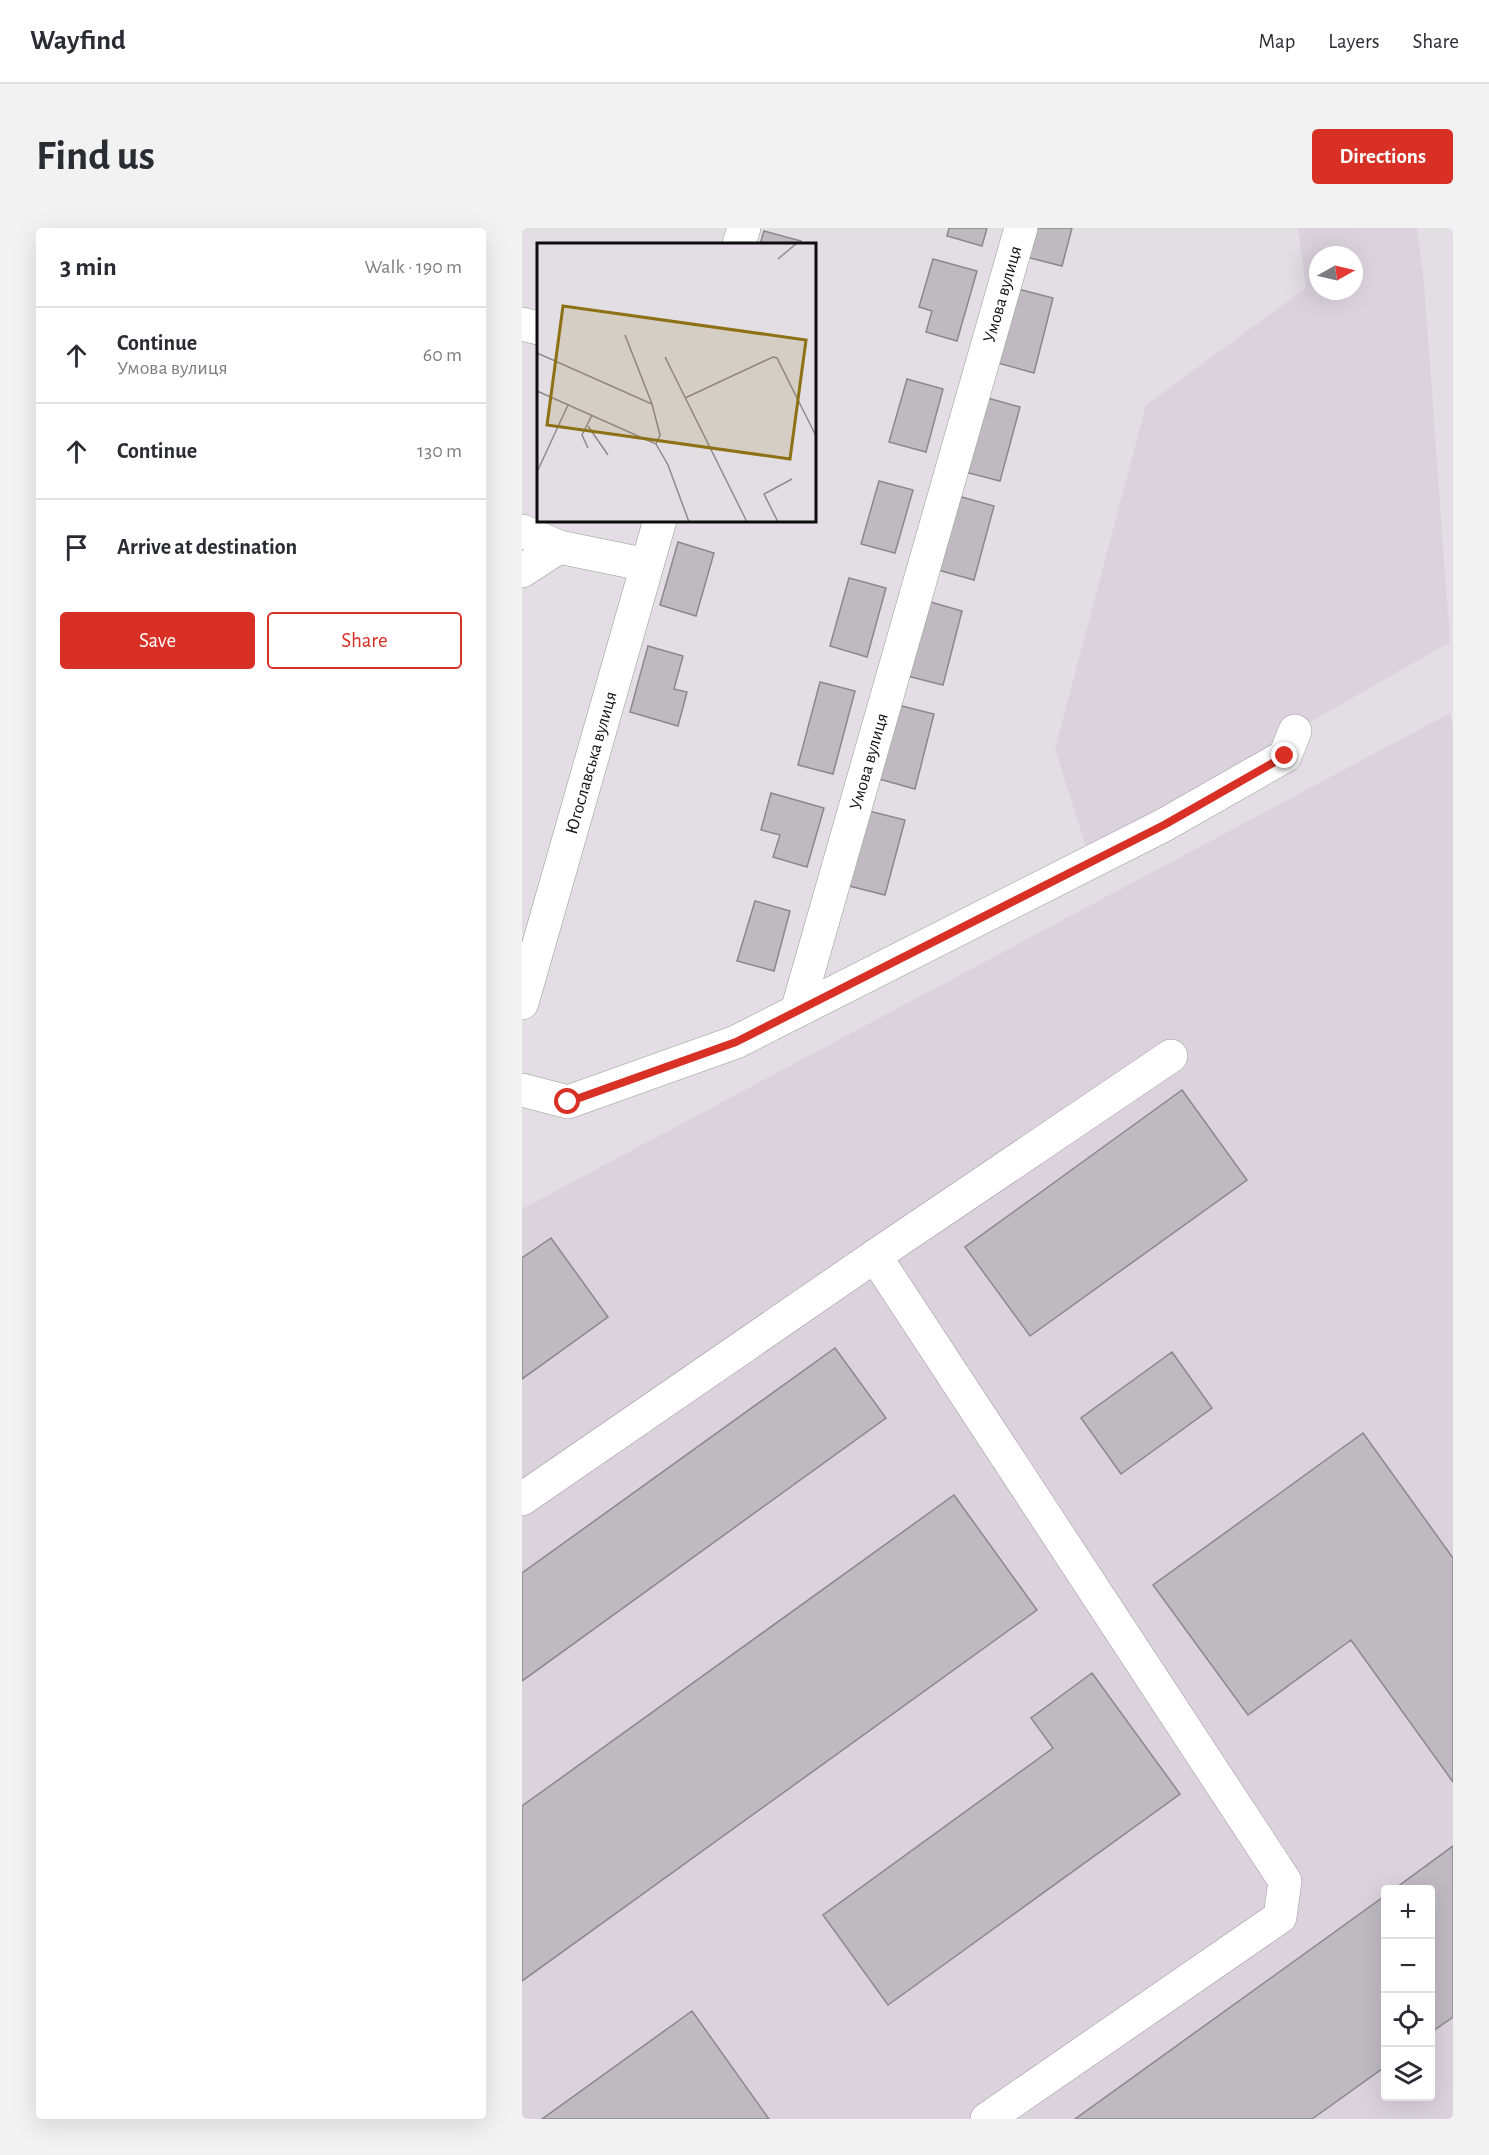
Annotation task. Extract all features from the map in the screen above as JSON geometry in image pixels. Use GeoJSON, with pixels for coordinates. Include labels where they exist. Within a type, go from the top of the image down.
{"type":"FeatureCollection","features":[{"type":"Feature","properties":{"kind":"street"},"geometry":{"type":"LineString","coordinates":[[739,243],[744,228]]}},
{"type":"Feature","properties":{"kind":"street","name":"Умова вулиця"},"geometry":{"type":"LineString","coordinates":[[797,1011],[1021,228]]}},
{"type":"Feature","properties":{"kind":"street"},"geometry":{"type":"LineString","coordinates":[[522,324],[537,328]]}},
{"type":"Feature","properties":{"kind":"street","name":"Югославська вулиця"},"geometry":{"type":"LineString","coordinates":[[522,1003],[659,522]]}},
{"type":"Feature","properties":{"kind":"street"},"geometry":{"type":"LineString","coordinates":[[522,531],[559,547],[647,565]]}},
{"type":"Feature","properties":{"kind":"street"},"geometry":{"type":"LineString","coordinates":[[522,571],[559,547]]}},
{"type":"Feature","properties":{"kind":"street"},"geometry":{"type":"LineString","coordinates":[[522,1090],[568,1102],[736,1042],[1164,825],[1285,756],[1295,731]]}},
{"type":"Feature","properties":{"kind":"street"},"geometry":{"type":"LineString","coordinates":[[522,1499],[1171,1056]]}},
{"type":"Feature","properties":{"kind":"street"},"geometry":{"type":"LineString","coordinates":[[875,1256],[1285,1881],[1280,1917],[987,2119]]}},
{"type":"Feature","properties":{"kind":"shaded area"},"geometry":{"type":"Polygon","coordinates":[[[1298,228],[1417,228],[1424,283],[1450,642],[1087,850],[1055,749],[1146,405],[1306,288],[1298,228]]]}},
{"type":"Feature","properties":{"kind":"shaded area"},"geometry":{"type":"Polygon","coordinates":[[[1450,713],[1453,729],[1453,2119],[522,2119],[522,1209],[1450,713]]]}},
{"type":"Feature","properties":{"kind":"building"},"geometry":{"type":"Polygon","coordinates":[[[949,228],[987,228],[982,246],[947,236],[949,228]]]}},
{"type":"Feature","properties":{"kind":"building"},"geometry":{"type":"Polygon","coordinates":[[[1034,228],[1072,228],[1062,266],[1026,257],[1034,228]]]}},
{"type":"Feature","properties":{"kind":"building"},"geometry":{"type":"Polygon","coordinates":[[[764,231],[801,241],[800,243],[760,243],[764,231]]]}},
{"type":"Feature","properties":{"kind":"building"},"geometry":{"type":"Polygon","coordinates":[[[933,259],[977,271],[957,341],[926,332],[932,311],[919,307],[933,259]]]}},
{"type":"Feature","properties":{"kind":"building"},"geometry":{"type":"Polygon","coordinates":[[[1018,289],[1053,298],[1034,373],[998,363],[1018,289]]]}},
{"type":"Feature","properties":{"kind":"building"},"geometry":{"type":"Polygon","coordinates":[[[907,379],[943,389],[926,452],[889,442],[907,379]]]}},
{"type":"Feature","properties":{"kind":"building"},"geometry":{"type":"Polygon","coordinates":[[[984,397],[1020,407],[1000,481],[965,472],[984,397]]]}},
{"type":"Feature","properties":{"kind":"building"},"geometry":{"type":"Polygon","coordinates":[[[879,481],[913,490],[895,553],[861,544],[879,481]]]}},
{"type":"Feature","properties":{"kind":"building"},"geometry":{"type":"Polygon","coordinates":[[[958,496],[994,506],[974,580],[938,570],[958,496]]]}},
{"type":"Feature","properties":{"kind":"building"},"geometry":{"type":"Polygon","coordinates":[[[678,542],[714,553],[696,616],[660,605],[678,542]]]}},
{"type":"Feature","properties":{"kind":"building"},"geometry":{"type":"Polygon","coordinates":[[[849,578],[886,588],[867,657],[830,646],[849,578]]]}},
{"type":"Feature","properties":{"kind":"building"},"geometry":{"type":"Polygon","coordinates":[[[927,601],[962,611],[943,685],[907,676],[927,601]]]}},
{"type":"Feature","properties":{"kind":"building"},"geometry":{"type":"Polygon","coordinates":[[[648,646],[683,656],[674,689],[687,692],[678,726],[630,712],[648,646]]]}},
{"type":"Feature","properties":{"kind":"building"},"geometry":{"type":"Polygon","coordinates":[[[820,682],[855,691],[833,774],[798,765],[820,682]]]}},
{"type":"Feature","properties":{"kind":"building"},"geometry":{"type":"Polygon","coordinates":[[[898,705],[934,714],[915,789],[879,779],[898,705]]]}},
{"type":"Feature","properties":{"kind":"building"},"geometry":{"type":"Polygon","coordinates":[[[771,793],[824,808],[807,867],[773,857],[780,835],[761,830],[771,793]]]}},
{"type":"Feature","properties":{"kind":"building"},"geometry":{"type":"Polygon","coordinates":[[[869,811],[905,820],[885,895],[849,886],[869,811]]]}},
{"type":"Feature","properties":{"kind":"building"},"geometry":{"type":"Polygon","coordinates":[[[755,901],[790,911],[774,971],[737,961],[755,901]]]}},
{"type":"Feature","properties":{"kind":"building"},"geometry":{"type":"Polygon","coordinates":[[[1182,1090],[1247,1180],[1030,1336],[965,1247],[1182,1090]]]}},
{"type":"Feature","properties":{"kind":"building"},"geometry":{"type":"Polygon","coordinates":[[[551,1238],[608,1317],[522,1379],[522,1258],[551,1238]]]}},
{"type":"Feature","properties":{"kind":"building"},"geometry":{"type":"Polygon","coordinates":[[[835,1348],[886,1418],[522,1681],[522,1573],[835,1348]]]}},
{"type":"Feature","properties":{"kind":"building"},"geometry":{"type":"Polygon","coordinates":[[[1172,1352],[1212,1408],[1121,1474],[1081,1418],[1172,1352]]]}},
{"type":"Feature","properties":{"kind":"building"},"geometry":{"type":"Polygon","coordinates":[[[1363,1433],[1453,1558],[1453,1782],[1351,1640],[1248,1715],[1153,1585],[1363,1433]]]}},
{"type":"Feature","properties":{"kind":"building"},"geometry":{"type":"Polygon","coordinates":[[[954,1495],[1037,1610],[522,1981],[522,1806],[954,1495]]]}},
{"type":"Feature","properties":{"kind":"building"},"geometry":{"type":"Polygon","coordinates":[[[1092,1673],[1180,1794],[888,2005],[823,1915],[1053,1748],[1031,1718],[1092,1673]]]}},
{"type":"Feature","properties":{"kind":"building"},"geometry":{"type":"Polygon","coordinates":[[[1453,1846],[1453,2017],[1435,2030],[1435,1885],[1400,1885],[1453,1846]]]}},
{"type":"Feature","properties":{"kind":"building"},"geometry":{"type":"Polygon","coordinates":[[[1381,1899],[1381,2070],[1312,2119],[1075,2119],[1381,1899]]]}},
{"type":"Feature","properties":{"kind":"building"},"geometry":{"type":"Polygon","coordinates":[[[692,2011],[769,2119],[542,2119],[692,2011]]]}},
{"type":"Feature","properties":{"kind":"route"},"geometry":{"type":"LineString","coordinates":[[568,1102],[736,1042],[1164,825],[1285,756]]}}]}
